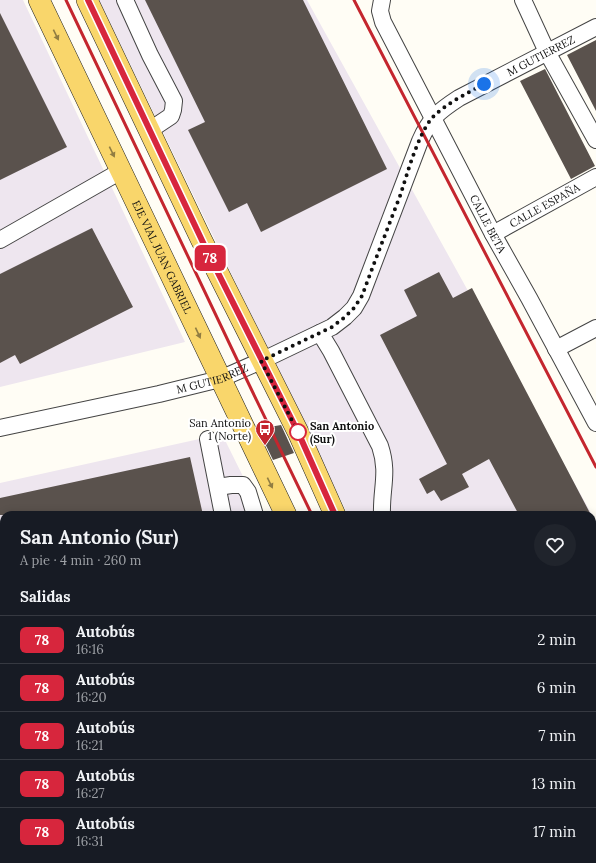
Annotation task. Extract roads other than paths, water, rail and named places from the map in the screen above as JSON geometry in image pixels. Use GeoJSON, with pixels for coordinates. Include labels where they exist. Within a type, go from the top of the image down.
{"type":"FeatureCollection","features":[{"type":"Feature","properties":{"kind":"main road","name":"EJE VIAL JUAN GABRIEL"},"geometry":{"type":"LineString","coordinates":[[39,0],[284,511]]}},
{"type":"Feature","properties":{"kind":"main road"},"geometry":{"type":"LineString","coordinates":[[88,0],[201,239],[298,432],[333,511]]}},
{"type":"Feature","properties":{"kind":"street"},"geometry":{"type":"LineString","coordinates":[[125,0],[150,55],[174,101],[174,110],[171,116],[150,130]]}},
{"type":"Feature","properties":{"kind":"street","name":"CALLE BETA"},"geometry":{"type":"LineString","coordinates":[[382,0],[380,11],[383,22],[493,234],[596,423]]}},
{"type":"Feature","properties":{"kind":"street"},"geometry":{"type":"LineString","coordinates":[[523,0],[547,52],[596,140]]}},
{"type":"Feature","properties":{"kind":"street","name":"M GUTIERREZ"},"geometry":{"type":"LineString","coordinates":[[0,428],[159,394],[220,379],[332,327],[354,308],[362,296],[420,140],[432,118],[459,98],[596,27]]}},
{"type":"Feature","properties":{"kind":"street"},"geometry":{"type":"LineString","coordinates":[[0,240],[121,171]]}},
{"type":"Feature","properties":{"kind":"street","name":"CALLE ESPAÑA"},"geometry":{"type":"LineString","coordinates":[[493,234],[596,177]]}},
{"type":"Feature","properties":{"kind":"street"},"geometry":{"type":"LineString","coordinates":[[556,350],[596,328]]}},
{"type":"Feature","properties":{"kind":"street"},"geometry":{"type":"LineString","coordinates":[[320,333],[331,351],[382,452],[385,472],[382,511]]}},
{"type":"Feature","properties":{"kind":"street"},"geometry":{"type":"LineString","coordinates":[[208,439],[222,511]]}},
{"type":"Feature","properties":{"kind":"street"},"geometry":{"type":"LineString","coordinates":[[218,487],[231,484],[243,485],[248,492],[254,511]]}},
{"type":"Feature","properties":{"kind":"railway"},"geometry":{"type":"LineString","coordinates":[[66,0],[310,511]]}},
{"type":"Feature","properties":{"kind":"railway"},"geometry":{"type":"LineString","coordinates":[[354,0],[596,467]]}},
{"type":"Feature","properties":{"kind":"place","name":"San Antonio (Sur)"},"geometry":{"type":"Point","coordinates":[298,432]}},
{"type":"Feature","properties":{"kind":"place","name":"San Antonio 1 (Norte)"},"geometry":{"type":"Point","coordinates":[265,446]}}]}
